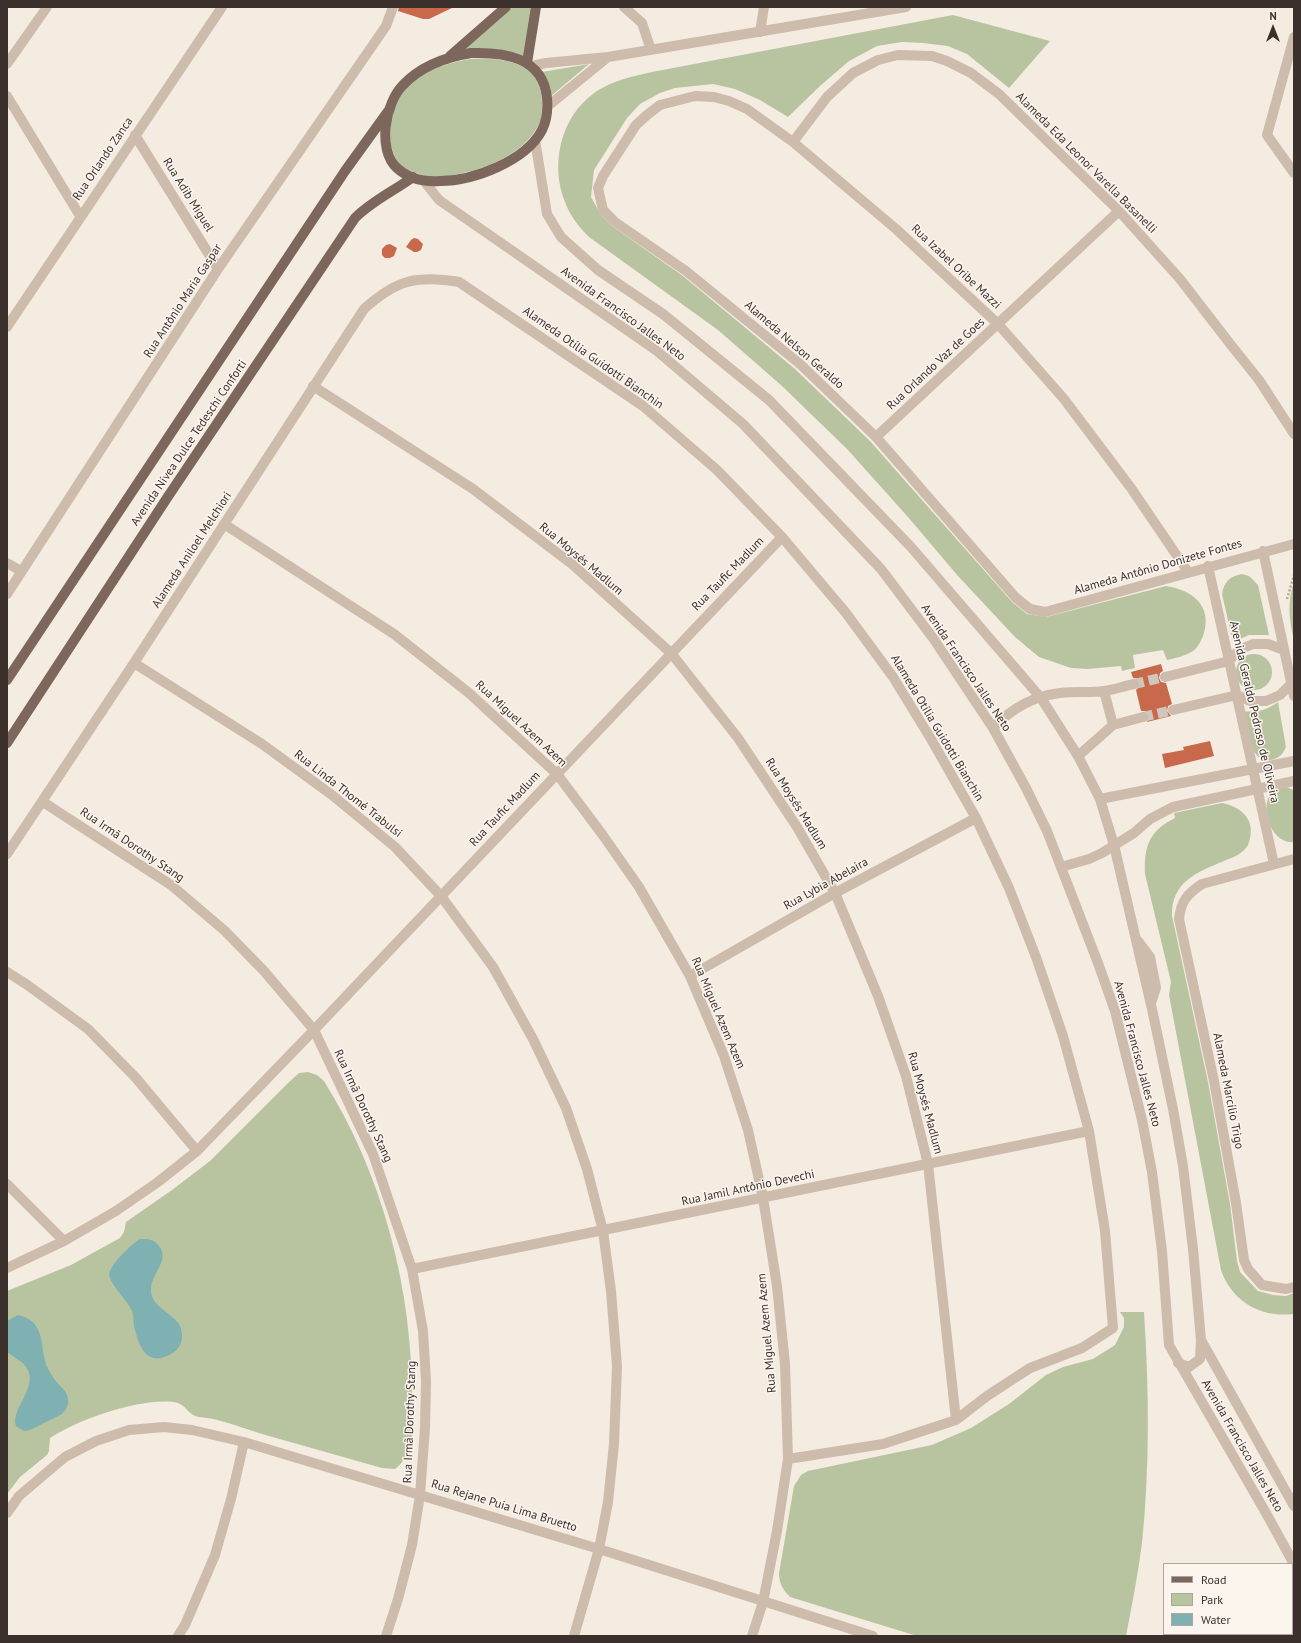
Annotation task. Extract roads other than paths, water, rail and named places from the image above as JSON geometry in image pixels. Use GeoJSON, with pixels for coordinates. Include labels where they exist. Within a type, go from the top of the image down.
{"type":"FeatureCollection","features":[{"type":"Feature","properties":{"kind":"main road"},"geometry":{"type":"LineString","coordinates":[[448,58],[506,7]]}},
{"type":"Feature","properties":{"kind":"main road"},"geometry":{"type":"LineString","coordinates":[[529,65],[536,7]]}},
{"type":"Feature","properties":{"kind":"main road"},"geometry":{"type":"LineString","coordinates":[[471,53],[492,53],[516,58],[529,65],[541,76],[545,84],[548,106],[546,122],[542,131],[535,140],[504,164],[480,174],[452,180],[424,181],[397,168],[390,159],[387,149],[386,130],[392,100],[404,84],[429,66],[448,58],[471,53]]}},
{"type":"Feature","properties":{"kind":"main road","name":"Avenida Nívea Dulce Tedeschi Conforti"},"geometry":{"type":"LineString","coordinates":[[7,680],[345,171],[389,110]]}},
{"type":"Feature","properties":{"kind":"main road","name":"Avenida Nívea Dulce Tedeschi Conforti"},"geometry":{"type":"LineString","coordinates":[[7,743],[167,498],[355,218],[365,208],[413,177]]}},
{"type":"Feature","properties":{"kind":"street"},"geometry":{"type":"LineString","coordinates":[[7,64],[47,7]]}},
{"type":"Feature","properties":{"kind":"street","name":"Rua Orlando Zanca"},"geometry":{"type":"LineString","coordinates":[[7,327],[80,216],[222,7]]}},
{"type":"Feature","properties":{"kind":"street","name":"Rua Antônio Maria Gaspar"},"geometry":{"type":"LineString","coordinates":[[7,594],[218,269],[386,26],[393,7]]}},
{"type":"Feature","properties":{"kind":"street"},"geometry":{"type":"LineString","coordinates":[[624,7],[642,23],[651,50]]}},
{"type":"Feature","properties":{"kind":"street"},"geometry":{"type":"LineString","coordinates":[[760,32],[764,7]]}},
{"type":"Feature","properties":{"kind":"street"},"geometry":{"type":"LineString","coordinates":[[529,65],[608,57],[906,7]]}},
{"type":"Feature","properties":{"kind":"street"},"geometry":{"type":"LineString","coordinates":[[1294,37],[1267,135],[1294,173]]}},
{"type":"Feature","properties":{"kind":"street","name":"Alameda Eda Leonor Varella Basanelli"},"geometry":{"type":"LineString","coordinates":[[793,142],[827,97],[853,73],[878,60],[898,55],[932,56],[947,61],[971,73],[999,94],[1119,211],[1180,279],[1259,380],[1294,434]]}},
{"type":"Feature","properties":{"kind":"street"},"geometry":{"type":"LineString","coordinates":[[548,106],[608,57]]}},
{"type":"Feature","properties":{"kind":"street"},"geometry":{"type":"LineString","coordinates":[[7,96],[80,216]]}},
{"type":"Feature","properties":{"kind":"street","name":"Rua Izabel Oribe Mazzi"},"geometry":{"type":"LineString","coordinates":[[636,125],[660,105],[695,96],[714,97],[729,101],[747,110],[793,142],[896,229],[998,324],[1064,399],[1131,488],[1188,572]]}},
{"type":"Feature","properties":{"kind":"street","name":"Alameda Nelson Geraldo"},"geometry":{"type":"LineString","coordinates":[[636,125],[603,176],[598,188],[603,210],[616,222],[686,271],[800,364],[876,437],[1016,598],[1030,609]]}},
{"type":"Feature","properties":{"kind":"street","name":"Rua Adib Miguel"},"geometry":{"type":"LineString","coordinates":[[135,135],[218,269]]}},
{"type":"Feature","properties":{"kind":"street","name":"Avenida Francisco Jalles Neto"},"geometry":{"type":"LineString","coordinates":[[535,140],[547,214],[561,237],[598,270],[663,314],[769,400],[911,547],[1041,698],[1078,756],[1100,799],[1114,845],[1151,1003],[1183,1166],[1193,1249],[1201,1340],[1200,1359],[1189,1367],[1178,1363]]}},
{"type":"Feature","properties":{"kind":"street","name":"Avenida Francisco Jalles Neto"},"geometry":{"type":"LineString","coordinates":[[424,181],[439,200],[657,351],[743,424],[881,569],[933,638],[993,728],[1026,788],[1047,831],[1115,1011],[1142,1120],[1152,1172],[1162,1251],[1168,1345],[1294,1564]]}},
{"type":"Feature","properties":{"kind":"street","name":"Rua Orlando Vaz de Goes"},"geometry":{"type":"LineString","coordinates":[[876,437],[1119,211]]}},
{"type":"Feature","properties":{"kind":"street","name":"Alameda Otília Guidotti Bianchin"},"geometry":{"type":"LineString","coordinates":[[415,280],[437,279],[459,282],[643,406],[717,470],[782,537],[846,613],[893,677],[931,739],[976,818],[1009,888],[1036,956],[1063,1036],[1089,1131],[1105,1231],[1113,1328],[1082,1348],[1030,1368],[987,1396],[956,1420]]}},
{"type":"Feature","properties":{"kind":"street","name":"Alameda Aniloel Melchiori"},"geometry":{"type":"LineString","coordinates":[[7,854],[43,802],[364,309],[378,296],[395,285],[415,280]]}},
{"type":"Feature","properties":{"kind":"street","name":"Rua Moysés Madlum"},"geometry":{"type":"LineString","coordinates":[[313,386],[473,489],[572,564],[671,653],[738,738],[797,827],[835,893],[878,996],[906,1076],[928,1164],[956,1420]]}},
{"type":"Feature","properties":{"kind":"street","name":"Rua Miguel Azem Azem"},"geometry":{"type":"LineString","coordinates":[[224,524],[394,634],[469,693],[557,774],[639,887],[690,976],[724,1056],[748,1130],[763,1198],[777,1286],[785,1364],[788,1459],[777,1531],[763,1602],[752,1636]]}},
{"type":"Feature","properties":{"kind":"street","name":"Rua Taufic Madlum"},"geometry":{"type":"LineString","coordinates":[[7,1268],[64,1241],[116,1211],[158,1182],[197,1151],[314,1030],[782,537]]}},
{"type":"Feature","properties":{"kind":"street","name":"Alameda Antônio Donizete Fontes"},"geometry":{"type":"LineString","coordinates":[[1030,609],[1045,612],[1208,566],[1294,544]]}},
{"type":"Feature","properties":{"kind":"street"},"geometry":{"type":"LineString","coordinates":[[1263,551],[1294,696]]}},
{"type":"Feature","properties":{"kind":"street"},"geometry":{"type":"LineString","coordinates":[[7,563],[21,571]]}},
{"type":"Feature","properties":{"kind":"street","name":"Avenida Geraldo Pedroso de Oliveira"},"geometry":{"type":"LineString","coordinates":[[1208,566],[1274,864]]}},
{"type":"Feature","properties":{"kind":"street"},"geometry":{"type":"LineString","coordinates":[[1165,677],[1229,661],[1239,650],[1253,644],[1268,644],[1284,650]]}},
{"type":"Feature","properties":{"kind":"street","name":"Rua Linda Thomé Trabulsi"},"geometry":{"type":"LineString","coordinates":[[134,663],[262,744],[332,795],[395,847],[441,896],[493,967],[533,1039],[566,1108],[587,1168],[603,1231],[611,1291],[617,1366],[614,1444],[608,1502],[599,1549],[574,1636]]}},
{"type":"Feature","properties":{"kind":"street"},"geometry":{"type":"LineString","coordinates":[[993,728],[1002,718],[1027,702],[1060,693],[1104,691],[1134,684]]}},
{"type":"Feature","properties":{"kind":"street"},"geometry":{"type":"LineString","coordinates":[[1173,710],[1237,695],[1250,701],[1266,701],[1280,695],[1291,684]]}},
{"type":"Feature","properties":{"kind":"street"},"geometry":{"type":"LineString","coordinates":[[1104,691],[1113,725]]}},
{"type":"Feature","properties":{"kind":"street"},"geometry":{"type":"LineString","coordinates":[[1078,756],[1113,725],[1143,717]]}},
{"type":"Feature","properties":{"kind":"street"},"geometry":{"type":"LineString","coordinates":[[1100,799],[1294,761]]}},
{"type":"Feature","properties":{"kind":"street"},"geometry":{"type":"LineString","coordinates":[[1061,867],[1089,859],[1134,833],[1150,819],[1173,807],[1294,781]]}},
{"type":"Feature","properties":{"kind":"street","name":"Rua Irmã Dorothy Stang"},"geometry":{"type":"LineString","coordinates":[[43,802],[171,885],[225,932],[258,965],[314,1030],[373,1154],[412,1270],[423,1332],[426,1381],[425,1428],[420,1495],[412,1545],[398,1599],[386,1636]]}},
{"type":"Feature","properties":{"kind":"street","name":"Rua Lybia Abelaira"},"geometry":{"type":"LineString","coordinates":[[690,976],[835,893],[976,818]]}},
{"type":"Feature","properties":{"kind":"street"},"geometry":{"type":"LineString","coordinates":[[1274,864],[1294,859]]}},
{"type":"Feature","properties":{"kind":"street","name":"Alameda Marcílio Trigo"},"geometry":{"type":"LineString","coordinates":[[1274,864],[1202,884],[1185,898],[1180,906],[1179,919],[1214,1081],[1236,1203],[1244,1260],[1248,1269],[1262,1285],[1286,1289],[1294,1287]]}},
{"type":"Feature","properties":{"kind":"street"},"geometry":{"type":"LineString","coordinates":[[7,972],[88,1029],[136,1078],[197,1151]]}},
{"type":"Feature","properties":{"kind":"street","name":"Rua Jamil Antônio Devechi"},"geometry":{"type":"LineString","coordinates":[[412,1270],[1089,1131]]}},
{"type":"Feature","properties":{"kind":"street"},"geometry":{"type":"LineString","coordinates":[[7,1184],[64,1241]]}},
{"type":"Feature","properties":{"kind":"street","name":"Avenida Francisco Jalles Neto"},"geometry":{"type":"LineString","coordinates":[[1201,1340],[1294,1506]]}},
{"type":"Feature","properties":{"kind":"street"},"geometry":{"type":"LineString","coordinates":[[788,1459],[883,1444],[956,1420]]}},
{"type":"Feature","properties":{"kind":"street","name":"Rua Rejane Puia Lima Bruetto"},"geometry":{"type":"LineString","coordinates":[[7,1513],[19,1496],[65,1457],[96,1441],[129,1430],[164,1427],[192,1430],[244,1442],[599,1549],[873,1636]]}},
{"type":"Feature","properties":{"kind":"street"},"geometry":{"type":"LineString","coordinates":[[178,1636],[185,1625],[215,1555],[231,1499],[244,1442]]}},
{"type":"Feature","properties":{"kind":"water"},"geometry":{"type":"Polygon","coordinates":[[[140,1239],[148,1239],[153,1241],[162,1251],[162,1261],[152,1282],[152,1295],[155,1302],[172,1316],[181,1327],[182,1340],[178,1348],[174,1353],[162,1358],[150,1357],[141,1347],[134,1326],[132,1311],[113,1285],[109,1275],[117,1260],[126,1250],[140,1239]]]}},
{"type":"Feature","properties":{"kind":"water"},"geometry":{"type":"Polygon","coordinates":[[[18,1315],[30,1320],[36,1326],[40,1334],[46,1364],[68,1397],[67,1407],[62,1414],[30,1430],[24,1431],[16,1426],[15,1419],[30,1382],[29,1375],[26,1367],[7,1352],[7,1321],[18,1315]]]}},
{"type":"Feature","properties":{"kind":"tunnel"},"geometry":{"type":"LineString","coordinates":[[1134,684],[1165,677]]}},
{"type":"Feature","properties":{"kind":"tunnel"},"geometry":{"type":"LineString","coordinates":[[1143,717],[1173,710]]}}]}
